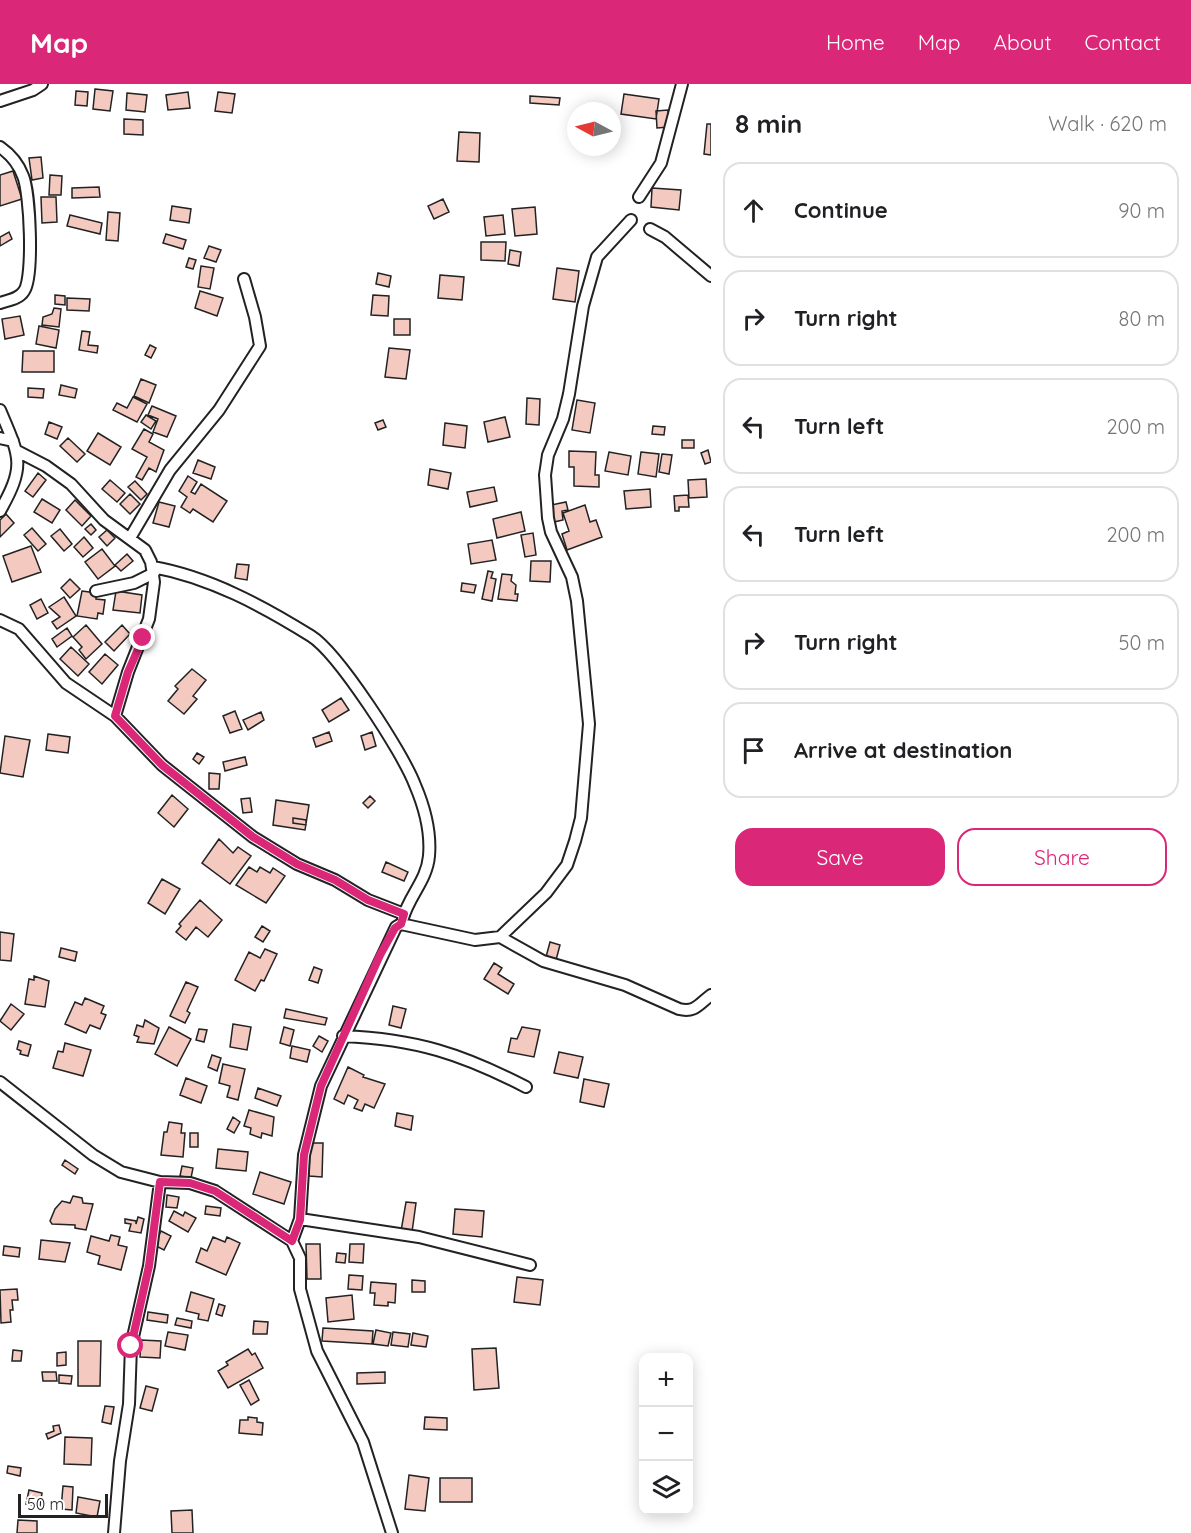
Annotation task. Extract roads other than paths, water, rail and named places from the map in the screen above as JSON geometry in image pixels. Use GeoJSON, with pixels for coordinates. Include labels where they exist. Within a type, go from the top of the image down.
{"type":"FeatureCollection","features":[{"type":"Feature","properties":{"kind":"street"},"geometry":{"type":"LineString","coordinates":[[0,101],[33,90],[42,84]]}},
{"type":"Feature","properties":{"kind":"street"},"geometry":{"type":"LineString","coordinates":[[639,197],[661,163],[682,84]]}},
{"type":"Feature","properties":{"kind":"street"},"geometry":{"type":"LineString","coordinates":[[0,147],[20,169],[27,188],[29,270],[24,292],[16,298],[0,303]]}},
{"type":"Feature","properties":{"kind":"street"},"geometry":{"type":"LineString","coordinates":[[500,937],[546,893],[567,865],[581,818],[589,724],[577,601],[572,577],[551,532],[545,475],[548,455],[563,419],[569,394],[584,306],[597,257],[631,220]]}},
{"type":"Feature","properties":{"kind":"street"},"geometry":{"type":"LineString","coordinates":[[650,229],[665,237],[711,276]]}},
{"type":"Feature","properties":{"kind":"street"},"geometry":{"type":"LineString","coordinates":[[130,538],[170,470],[219,410],[260,346],[255,317],[244,279]]}},
{"type":"Feature","properties":{"kind":"street"},"geometry":{"type":"LineString","coordinates":[[0,410],[17,452],[19,471],[15,485],[0,511]]}},
{"type":"Feature","properties":{"kind":"street"},"geometry":{"type":"LineString","coordinates":[[0,438],[13,441]]}},
{"type":"Feature","properties":{"kind":"street"},"geometry":{"type":"LineString","coordinates":[[17,452],[59,474],[104,519],[145,550],[153,570],[149,619],[128,672],[115,716]]}},
{"type":"Feature","properties":{"kind":"street"},"geometry":{"type":"LineString","coordinates":[[96,591],[134,583],[153,570],[225,590],[312,637],[357,688],[407,767],[418,792],[429,847],[426,873],[403,919],[395,928],[380,955],[329,1064],[304,1155],[300,1220],[292,1241]]}},
{"type":"Feature","properties":{"kind":"street"},"geometry":{"type":"LineString","coordinates":[[0,620],[19,629],[66,683],[115,716],[162,765],[253,837],[297,864],[335,880],[403,919],[475,940],[500,937],[543,961],[625,985],[688,1012],[696,1009],[711,995]]}},
{"type":"Feature","properties":{"kind":"street"},"geometry":{"type":"LineString","coordinates":[[343,1036],[383,1038],[434,1048],[471,1059],[526,1087]]}},
{"type":"Feature","properties":{"kind":"street"},"geometry":{"type":"LineString","coordinates":[[0,1082],[93,1155],[121,1172],[160,1182],[190,1183],[215,1191],[292,1241],[300,1258],[300,1289],[317,1351],[363,1442],[392,1533]]}},
{"type":"Feature","properties":{"kind":"street"},"geometry":{"type":"LineString","coordinates":[[114,1533],[120,1461],[129,1404],[131,1346],[149,1266],[160,1182]]}},
{"type":"Feature","properties":{"kind":"street"},"geometry":{"type":"LineString","coordinates":[[300,1220],[419,1238],[530,1265]]}}]}
